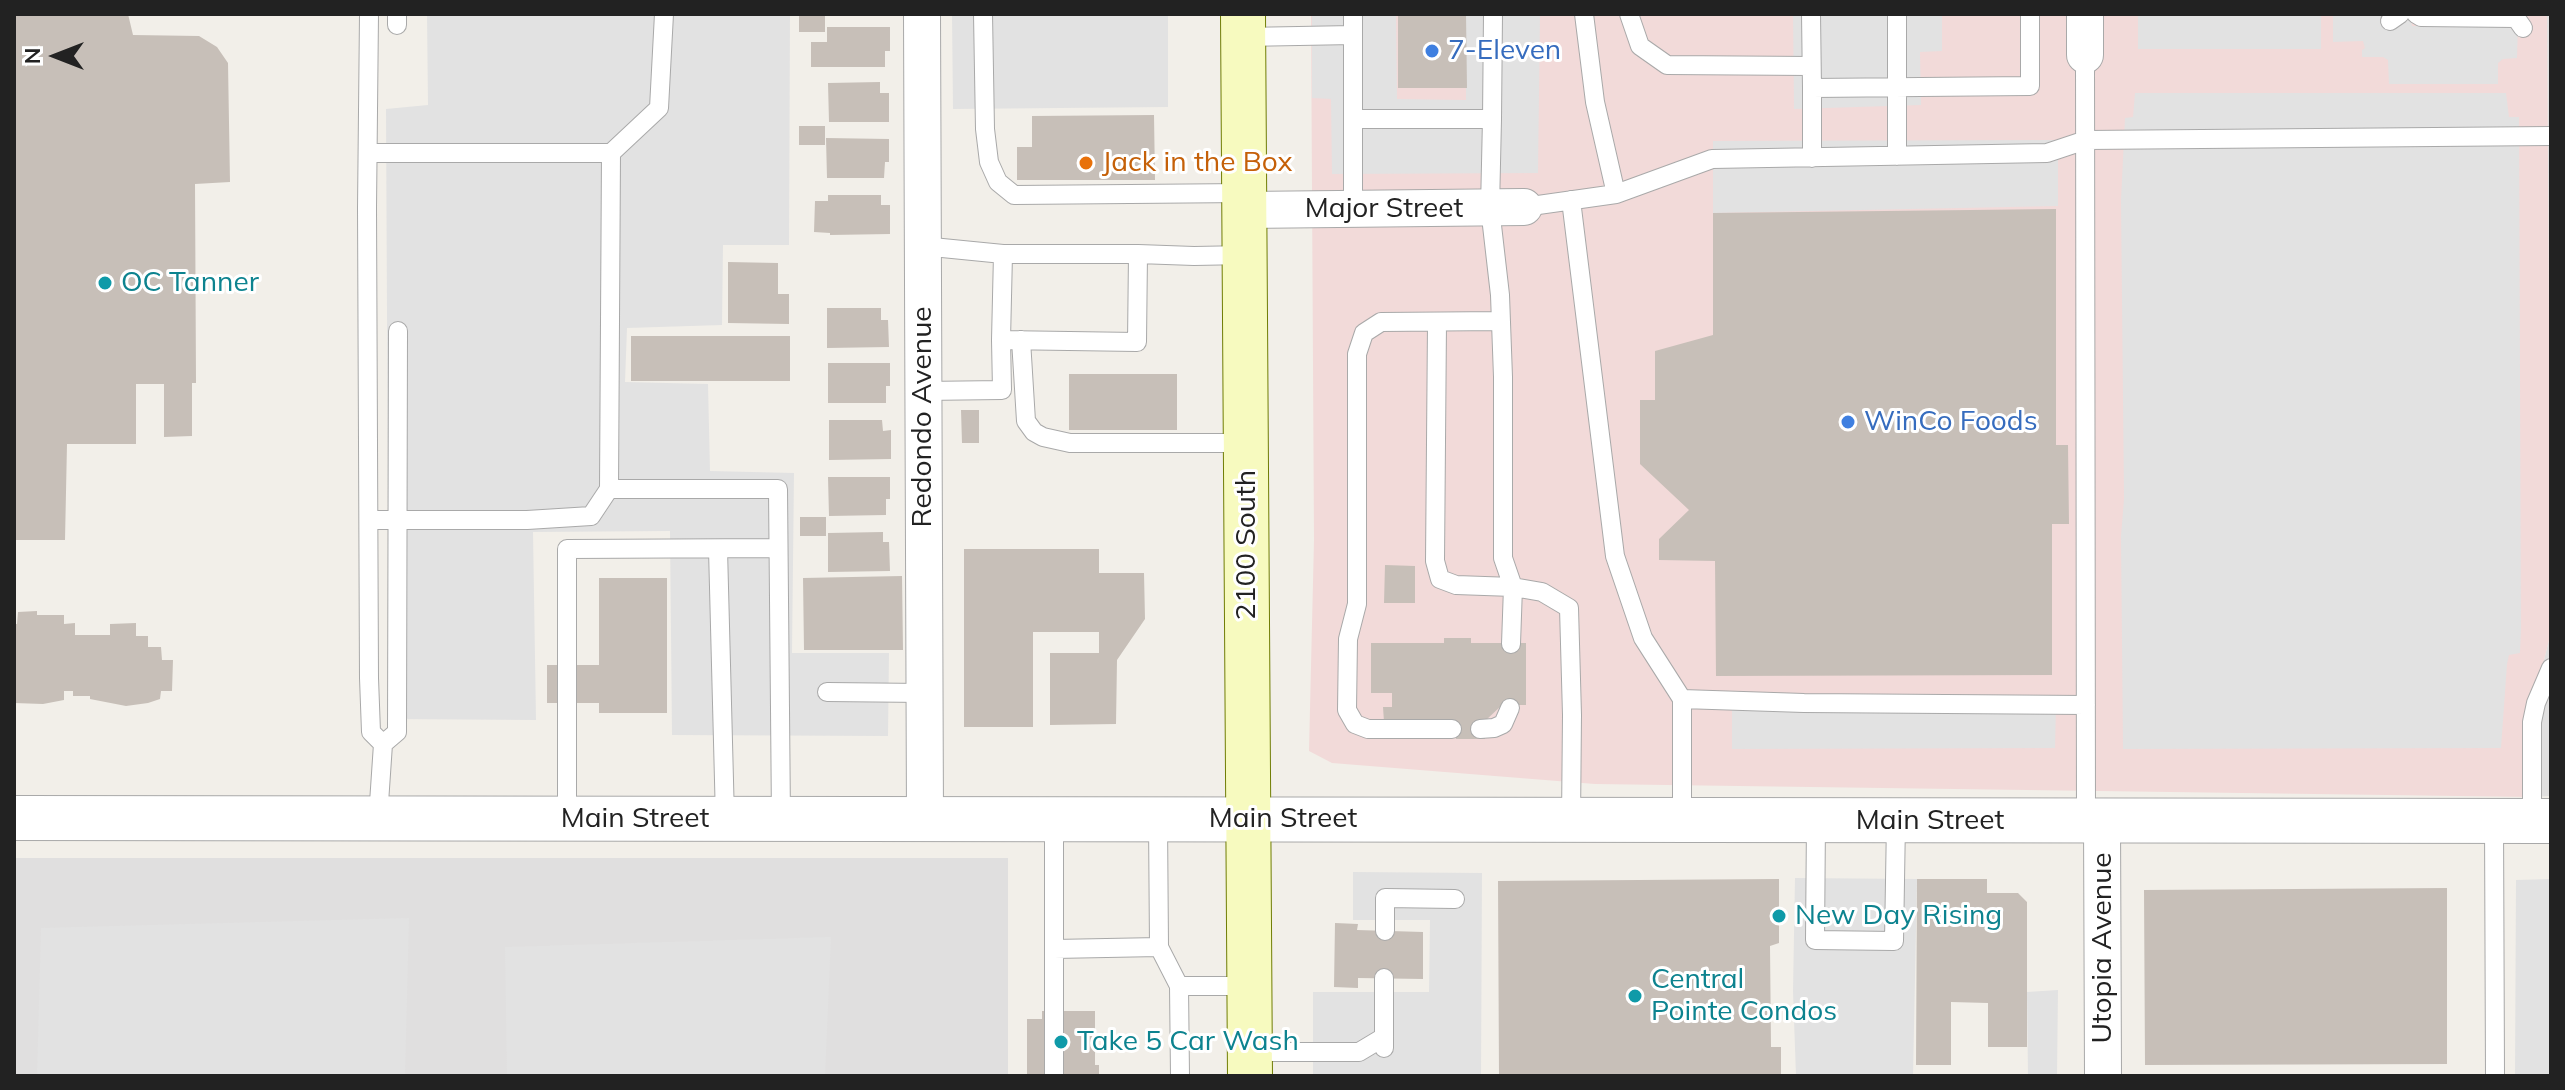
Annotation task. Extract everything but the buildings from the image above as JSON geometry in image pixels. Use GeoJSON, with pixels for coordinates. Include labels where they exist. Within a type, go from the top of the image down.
{"type":"FeatureCollection","features":[{"type":"Feature","properties":{"kind":"main road","name":"2100 South"},"geometry":{"type":"LineString","coordinates":[[1243,25],[1250,1064]]}},
{"type":"Feature","properties":{"kind":"street","name":"Redondo Avenue"},"geometry":{"type":"LineString","coordinates":[[922,14],[925,819]]}},
{"type":"Feature","properties":{"kind":"street"},"geometry":{"type":"LineString","coordinates":[[2085,14],[2085,55]]}},
{"type":"Feature","properties":{"kind":"street","name":"Major Street"},"geometry":{"type":"LineString","coordinates":[[1245,201],[1353,208],[1507,207]]}},
{"type":"Feature","properties":{"kind":"street","name":"Main Street"},"geometry":{"type":"LineString","coordinates":[[14,818],[2526,821]]}},
{"type":"Feature","properties":{"kind":"street","name":"Utopia Avenue"},"geometry":{"type":"LineString","coordinates":[[2094,820],[2103,1076]]}},
{"type":"Feature","properties":{"kind":"lane"},"geometry":{"type":"LineString","coordinates":[[369,14],[371,732],[383,744]]}},
{"type":"Feature","properties":{"kind":"lane"},"geometry":{"type":"LineString","coordinates":[[368,153],[611,153],[659,108],[664,14]]}},
{"type":"Feature","properties":{"kind":"lane"},"geometry":{"type":"LineString","coordinates":[[983,14],[985,129],[989,162],[998,182],[1014,195],[1245,201]]}},
{"type":"Feature","properties":{"kind":"lane"},"geometry":{"type":"LineString","coordinates":[[1353,14],[1353,208]]}},
{"type":"Feature","properties":{"kind":"lane"},"geometry":{"type":"LineString","coordinates":[[1493,14],[1492,119],[1507,207],[1501,321],[1503,558],[1513,587],[1511,644]]}},
{"type":"Feature","properties":{"kind":"lane"},"geometry":{"type":"LineString","coordinates":[[1584,14],[1595,102],[1616,194]]}},
{"type":"Feature","properties":{"kind":"lane"},"geometry":{"type":"LineString","coordinates":[[1629,14],[1640,46],[1667,65],[1811,66]]}},
{"type":"Feature","properties":{"kind":"lane"},"geometry":{"type":"LineString","coordinates":[[1811,14],[1812,158]]}},
{"type":"Feature","properties":{"kind":"lane"},"geometry":{"type":"LineString","coordinates":[[1897,14],[1897,156]]}},
{"type":"Feature","properties":{"kind":"lane"},"geometry":{"type":"LineString","coordinates":[[1812,88],[2030,86],[2030,14]]}},
{"type":"Feature","properties":{"kind":"lane"},"geometry":{"type":"LineString","coordinates":[[2416,14],[2421,17],[2518,20]]}},
{"type":"Feature","properties":{"kind":"lane"},"geometry":{"type":"LineString","coordinates":[[1243,25],[1353,35]]}},
{"type":"Feature","properties":{"kind":"lane"},"geometry":{"type":"LineString","coordinates":[[2085,55],[2086,705],[2094,820]]}},
{"type":"Feature","properties":{"kind":"lane"},"geometry":{"type":"LineString","coordinates":[[1353,119],[1492,119]]}},
{"type":"Feature","properties":{"kind":"lane"},"geometry":{"type":"LineString","coordinates":[[1507,207],[1616,194],[1712,159],[2047,153],[2086,140],[2551,136]]}},
{"type":"Feature","properties":{"kind":"lane"},"geometry":{"type":"LineString","coordinates":[[369,520],[527,520],[591,516],[609,489],[611,153]]}},
{"type":"Feature","properties":{"kind":"lane"},"geometry":{"type":"LineString","coordinates":[[1571,200],[1615,556],[1643,638],[1682,699],[1682,820]]}},
{"type":"Feature","properties":{"kind":"lane"},"geometry":{"type":"LineString","coordinates":[[922,246],[1003,254],[1246,255]]}},
{"type":"Feature","properties":{"kind":"lane"},"geometry":{"type":"LineString","coordinates":[[923,391],[1002,390],[1003,254]]}},
{"type":"Feature","properties":{"kind":"lane"},"geometry":{"type":"LineString","coordinates":[[1001,340],[1137,342],[1138,254]]}},
{"type":"Feature","properties":{"kind":"lane"},"geometry":{"type":"LineString","coordinates":[[1452,729],[1368,729],[1355,724],[1347,710],[1348,639],[1357,604],[1357,354],[1364,333],[1381,322],[1501,321]]}},
{"type":"Feature","properties":{"kind":"lane"},"geometry":{"type":"LineString","coordinates":[[1437,323],[1435,561],[1440,579],[1456,585],[1513,587],[1542,592],[1569,608],[1571,820]]}},
{"type":"Feature","properties":{"kind":"lane"},"geometry":{"type":"LineString","coordinates":[[378,818],[383,744],[397,732],[398,331]]}},
{"type":"Feature","properties":{"kind":"lane"},"geometry":{"type":"LineString","coordinates":[[1021,340],[1026,421],[1034,432],[1043,437],[1070,443],[1247,443]]}},
{"type":"Feature","properties":{"kind":"lane"},"geometry":{"type":"LineString","coordinates":[[609,489],[778,489],[781,819]]}},
{"type":"Feature","properties":{"kind":"lane"},"geometry":{"type":"LineString","coordinates":[[567,819],[567,549],[778,548]]}},
{"type":"Feature","properties":{"kind":"lane"},"geometry":{"type":"LineString","coordinates":[[718,549],[725,819]]}},
{"type":"Feature","properties":{"kind":"lane"},"geometry":{"type":"LineString","coordinates":[[2495,1076],[2526,821],[2532,722],[2536,703],[2551,668]]}},
{"type":"Feature","properties":{"kind":"lane"},"geometry":{"type":"LineString","coordinates":[[827,692],[924,693]]}},
{"type":"Feature","properties":{"kind":"lane"},"geometry":{"type":"LineString","coordinates":[[1682,699],[2086,705]]}},
{"type":"Feature","properties":{"kind":"lane"},"geometry":{"type":"LineString","coordinates":[[1480,729],[1503,724],[1510,708]]}},
{"type":"Feature","properties":{"kind":"lane"},"geometry":{"type":"LineString","coordinates":[[1054,820],[1054,1076]]}},
{"type":"Feature","properties":{"kind":"lane"},"geometry":{"type":"LineString","coordinates":[[1158,820],[1159,947],[1179,986],[1180,1076]]}},
{"type":"Feature","properties":{"kind":"lane"},"geometry":{"type":"LineString","coordinates":[[1816,821],[1815,940],[1894,941],[1896,821]]}},
{"type":"Feature","properties":{"kind":"lane"},"geometry":{"type":"LineString","coordinates":[[1385,931],[1385,898],[1455,899]]}},
{"type":"Feature","properties":{"kind":"lane"},"geometry":{"type":"LineString","coordinates":[[1054,949],[1159,947]]}},
{"type":"Feature","properties":{"kind":"lane"},"geometry":{"type":"LineString","coordinates":[[1250,1064],[1359,1052],[1384,1044],[1384,978]]}},
{"type":"Feature","properties":{"kind":"lane"},"geometry":{"type":"LineString","coordinates":[[1179,986],[1250,986]]}},
{"type":"Feature","properties":{"kind":"shaded area"},"geometry":{"type":"Polygon","coordinates":[[[427,14],[790,14],[789,245],[723,245],[722,325],[627,328],[625,382],[708,384],[710,471],[794,473],[792,653],[889,653],[888,736],[672,735],[670,531],[533,532],[536,720],[389,719],[386,109],[428,105],[427,14]]]}},
{"type":"Feature","properties":{"kind":"shaded area"},"geometry":{"type":"Polygon","coordinates":[[[952,14],[1168,14],[1168,107],[953,109],[952,14]]]}},
{"type":"Feature","properties":{"kind":"shaded area"},"geometry":{"type":"Polygon","coordinates":[[[1311,14],[2547,14],[2551,632],[2531,712],[2530,797],[1595,784],[1332,763],[1309,751],[1314,540],[1311,14]]]}},
{"type":"Feature","properties":{"kind":"shaded area"},"geometry":{"type":"Polygon","coordinates":[[[1312,14],[1396,14],[1397,99],[1466,100],[1466,14],[1540,14],[1538,173],[1332,174],[1331,99],[1312,98],[1312,14]]]}},
{"type":"Feature","properties":{"kind":"shaded area"},"geometry":{"type":"Polygon","coordinates":[[[1793,14],[1942,14],[1942,51],[1920,52],[1921,105],[1794,109],[1793,14]]]}},
{"type":"Feature","properties":{"kind":"shaded area"},"geometry":{"type":"Polygon","coordinates":[[[2138,14],[2321,14],[2321,49],[2138,49],[2138,14]]]}},
{"type":"Feature","properties":{"kind":"shaded area"},"geometry":{"type":"Polygon","coordinates":[[[2333,14],[2410,14],[2412,26],[2518,26],[2517,58],[2503,59],[2498,63],[2498,84],[2389,84],[2388,60],[2383,57],[2362,57],[2365,48],[2363,41],[2333,42],[2333,14]]]}},
{"type":"Feature","properties":{"kind":"shaded area"},"geometry":{"type":"Polygon","coordinates":[[[2547,14],[2551,14],[2551,632],[2547,14]]]}},
{"type":"Feature","properties":{"kind":"shaded area"},"geometry":{"type":"Polygon","coordinates":[[[2135,93],[2506,93],[2509,117],[2519,117],[2521,629],[2520,653],[2509,655],[2507,664],[2501,748],[2123,749],[2121,200],[2125,118],[2133,117],[2135,93]]]}},
{"type":"Feature","properties":{"kind":"shaded area"},"geometry":{"type":"Polygon","coordinates":[[[2058,140],[2058,206],[1713,213],[1713,141],[2058,140]]]}},
{"type":"Feature","properties":{"kind":"shaded area"},"geometry":{"type":"Polygon","coordinates":[[[2551,632],[2551,796],[2530,797],[2531,712],[2551,632]]]}},
{"type":"Feature","properties":{"kind":"shaded area"},"geometry":{"type":"Polygon","coordinates":[[[1732,706],[2056,707],[2055,748],[1732,749],[1732,706]]]}},
{"type":"Feature","properties":{"kind":"shaded area"},"geometry":{"type":"Polygon","coordinates":[[[14,858],[1008,858],[1008,1076],[14,1076],[14,858]]]}},
{"type":"Feature","properties":{"kind":"shaded area"},"geometry":{"type":"Polygon","coordinates":[[[1353,872],[1482,873],[1481,1076],[1313,1074],[1313,992],[1429,992],[1430,920],[1353,920],[1353,872]]]}},
{"type":"Feature","properties":{"kind":"shaded area"},"geometry":{"type":"Polygon","coordinates":[[[1795,878],[1917,879],[1913,1076],[1796,1076],[1793,991],[1795,878]]]}},
{"type":"Feature","properties":{"kind":"shaded area"},"geometry":{"type":"Polygon","coordinates":[[[2551,879],[2551,1076],[2515,1076],[2516,880],[2551,879]]]}},
{"type":"Feature","properties":{"kind":"shaded area"},"geometry":{"type":"Polygon","coordinates":[[[409,918],[405,1076],[37,1076],[41,928],[409,918]]]}},
{"type":"Feature","properties":{"kind":"shaded area"},"geometry":{"type":"Polygon","coordinates":[[[831,937],[825,1076],[507,1076],[505,947],[831,937]]]}},
{"type":"Feature","properties":{"kind":"shaded area"},"geometry":{"type":"Polygon","coordinates":[[[2058,990],[2057,1076],[2028,1076],[2027,992],[2058,990]]]}},
{"type":"Feature","properties":{"kind":"place","name":"7-Eleven"},"geometry":{"type":"Point","coordinates":[1432,51]}},
{"type":"Feature","properties":{"kind":"place","name":"Jack in the Box"},"geometry":{"type":"Point","coordinates":[1086,163]}},
{"type":"Feature","properties":{"kind":"place","name":"OC Tanner"},"geometry":{"type":"Point","coordinates":[105,283]}},
{"type":"Feature","properties":{"kind":"place","name":"WinCo Foods"},"geometry":{"type":"Point","coordinates":[1848,422]}},
{"type":"Feature","properties":{"kind":"place","name":"New Day Rising"},"geometry":{"type":"Point","coordinates":[1779,916]}},
{"type":"Feature","properties":{"kind":"place","name":"Central Pointe Condos"},"geometry":{"type":"Point","coordinates":[1635,996]}},
{"type":"Feature","properties":{"kind":"place","name":"Take 5 Car Wash"},"geometry":{"type":"Point","coordinates":[1061,1042]}}]}
